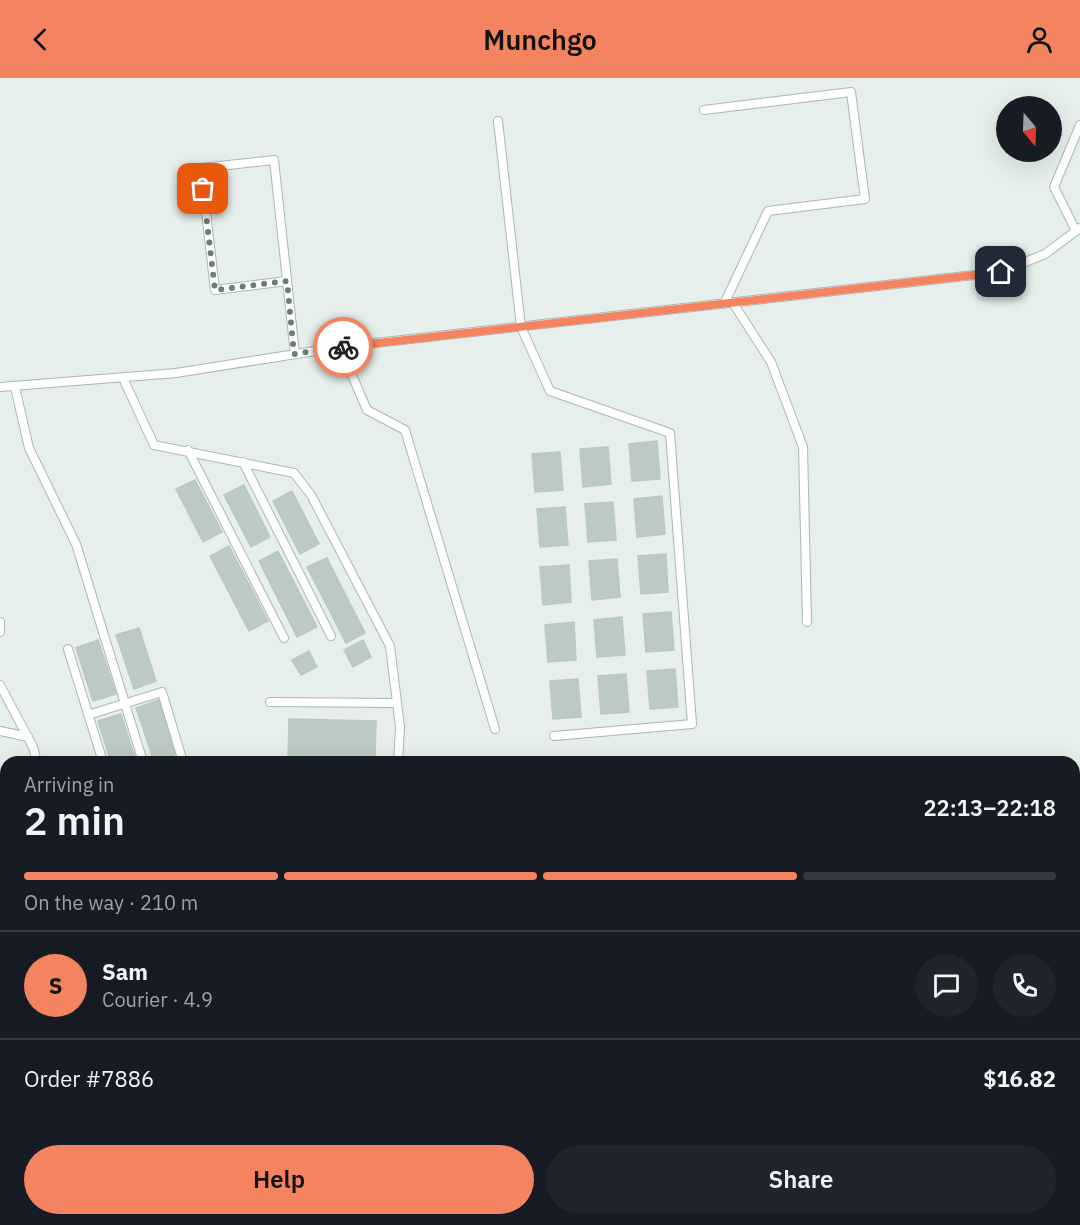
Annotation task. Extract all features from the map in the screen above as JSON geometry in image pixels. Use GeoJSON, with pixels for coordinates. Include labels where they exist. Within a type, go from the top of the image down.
{"type":"FeatureCollection","features":[{"type":"Feature","properties":{"kind":"lane"},"geometry":{"type":"LineString","coordinates":[[704,110],[852,92],[865,200],[768,211],[728,303]]}},
{"type":"Feature","properties":{"kind":"lane"},"geometry":{"type":"LineString","coordinates":[[498,121],[521,327],[550,391],[670,433],[692,724],[554,736]]}},
{"type":"Feature","properties":{"kind":"lane"},"geometry":{"type":"LineString","coordinates":[[0,387],[176,373],[340,347],[1001,272],[1045,254],[1078,229],[1054,187],[1080,125]]}},
{"type":"Feature","properties":{"kind":"lane"},"geometry":{"type":"LineString","coordinates":[[287,281],[215,290],[201,168],[274,160],[287,281],[294,354]]}},
{"type":"Feature","properties":{"kind":"lane"},"geometry":{"type":"LineString","coordinates":[[728,303],[771,362],[803,447],[807,622]]}},
{"type":"Feature","properties":{"kind":"lane"},"geometry":{"type":"LineString","coordinates":[[340,347],[367,410],[405,430],[495,729]]}},
{"type":"Feature","properties":{"kind":"lane"},"geometry":{"type":"LineString","coordinates":[[123,378],[154,445],[294,473],[310,495],[390,646],[400,726],[398,756]]}},
{"type":"Feature","properties":{"kind":"lane"},"geometry":{"type":"LineString","coordinates":[[15,387],[29,448],[76,544],[141,756]]}},
{"type":"Feature","properties":{"kind":"lane"},"geometry":{"type":"LineString","coordinates":[[188,450],[284,638]]}},
{"type":"Feature","properties":{"kind":"lane"},"geometry":{"type":"LineString","coordinates":[[243,462],[331,636]]}},
{"type":"Feature","properties":{"kind":"lane"},"geometry":{"type":"LineString","coordinates":[[0,622],[0,632]]}},
{"type":"Feature","properties":{"kind":"lane"},"geometry":{"type":"LineString","coordinates":[[68,649],[101,756]]}},
{"type":"Feature","properties":{"kind":"lane"},"geometry":{"type":"LineString","coordinates":[[0,685],[28,737],[35,756]]}},
{"type":"Feature","properties":{"kind":"lane"},"geometry":{"type":"LineString","coordinates":[[88,715],[162,692],[181,756]]}},
{"type":"Feature","properties":{"kind":"lane"},"geometry":{"type":"LineString","coordinates":[[270,702],[397,703]]}},
{"type":"Feature","properties":{"kind":"lane"},"geometry":{"type":"LineString","coordinates":[[0,731],[28,737]]}},
{"type":"Feature","properties":{"kind":"building"},"geometry":{"type":"Polygon","coordinates":[[[657,441],[660,479],[632,481],[629,444],[657,441]]]}},
{"type":"Feature","properties":{"kind":"building"},"geometry":{"type":"Polygon","coordinates":[[[608,447],[611,484],[583,487],[580,449],[608,447]]]}},
{"type":"Feature","properties":{"kind":"building"},"geometry":{"type":"Polygon","coordinates":[[[560,452],[563,490],[535,492],[532,454],[560,452]]]}},
{"type":"Feature","properties":{"kind":"building"},"geometry":{"type":"Polygon","coordinates":[[[195,480],[222,532],[203,542],[176,489],[195,480]]]}},
{"type":"Feature","properties":{"kind":"building"},"geometry":{"type":"Polygon","coordinates":[[[244,485],[270,537],[251,547],[224,495],[244,485]]]}},
{"type":"Feature","properties":{"kind":"building"},"geometry":{"type":"Polygon","coordinates":[[[292,491],[319,544],[300,554],[273,501],[292,491]]]}},
{"type":"Feature","properties":{"kind":"building"},"geometry":{"type":"Polygon","coordinates":[[[662,496],[665,534],[637,537],[634,499],[662,496]]]}},
{"type":"Feature","properties":{"kind":"building"},"geometry":{"type":"Polygon","coordinates":[[[613,502],[616,540],[588,542],[585,504],[613,502]]]}},
{"type":"Feature","properties":{"kind":"building"},"geometry":{"type":"Polygon","coordinates":[[[565,507],[568,545],[540,547],[537,509],[565,507]]]}},
{"type":"Feature","properties":{"kind":"building"},"geometry":{"type":"Polygon","coordinates":[[[229,546],[268,621],[249,631],[210,556],[229,546]]]}},
{"type":"Feature","properties":{"kind":"building"},"geometry":{"type":"Polygon","coordinates":[[[278,551],[317,627],[297,637],[259,561],[278,551]]]}},
{"type":"Feature","properties":{"kind":"building"},"geometry":{"type":"Polygon","coordinates":[[[666,554],[668,592],[641,594],[638,556],[666,554]]]}},
{"type":"Feature","properties":{"kind":"building"},"geometry":{"type":"Polygon","coordinates":[[[327,558],[365,633],[346,643],[307,567],[327,558]]]}},
{"type":"Feature","properties":{"kind":"building"},"geometry":{"type":"Polygon","coordinates":[[[617,559],[620,597],[592,600],[589,561],[617,559]]]}},
{"type":"Feature","properties":{"kind":"building"},"geometry":{"type":"Polygon","coordinates":[[[569,565],[571,602],[543,605],[540,567],[569,565]]]}},
{"type":"Feature","properties":{"kind":"building"},"geometry":{"type":"Polygon","coordinates":[[[671,612],[674,650],[646,652],[643,614],[671,612]]]}},
{"type":"Feature","properties":{"kind":"building"},"geometry":{"type":"Polygon","coordinates":[[[622,617],[625,655],[597,657],[594,620],[622,617]]]}},
{"type":"Feature","properties":{"kind":"building"},"geometry":{"type":"Polygon","coordinates":[[[574,622],[576,660],[548,662],[545,625],[574,622]]]}},
{"type":"Feature","properties":{"kind":"building"},"geometry":{"type":"Polygon","coordinates":[[[139,628],[156,681],[134,689],[116,635],[139,628]]]}},
{"type":"Feature","properties":{"kind":"building"},"geometry":{"type":"Polygon","coordinates":[[[98,640],[116,694],[93,701],[76,648],[98,640]]]}},
{"type":"Feature","properties":{"kind":"building"},"geometry":{"type":"Polygon","coordinates":[[[363,640],[371,657],[353,667],[344,650],[363,640]]]}},
{"type":"Feature","properties":{"kind":"building"},"geometry":{"type":"Polygon","coordinates":[[[309,651],[317,667],[301,675],[292,660],[309,651]]]}},
{"type":"Feature","properties":{"kind":"building"},"geometry":{"type":"Polygon","coordinates":[[[675,669],[678,707],[650,709],[647,671],[675,669]]]}},
{"type":"Feature","properties":{"kind":"building"},"geometry":{"type":"Polygon","coordinates":[[[626,674],[629,712],[601,714],[598,676],[626,674]]]}},
{"type":"Feature","properties":{"kind":"building"},"geometry":{"type":"Polygon","coordinates":[[[578,679],[581,717],[553,719],[550,681],[578,679]]]}},
{"type":"Feature","properties":{"kind":"building"},"geometry":{"type":"Polygon","coordinates":[[[159,700],[177,754],[152,756],[136,708],[159,700]]]}},
{"type":"Feature","properties":{"kind":"building"},"geometry":{"type":"Polygon","coordinates":[[[121,714],[134,756],[109,756],[98,721],[121,714]]]}},
{"type":"Feature","properties":{"kind":"building"},"geometry":{"type":"Polygon","coordinates":[[[289,719],[376,721],[375,756],[288,756],[289,719]]]}},
{"type":"Feature","properties":{"kind":"way so far"},"geometry":{"type":"LineString","coordinates":[[203,189],[215,290],[287,281],[294,354],[343,347]]}},
{"type":"Feature","properties":{"kind":"route"},"geometry":{"type":"LineString","coordinates":[[343,347],[1001,272]]}}]}
